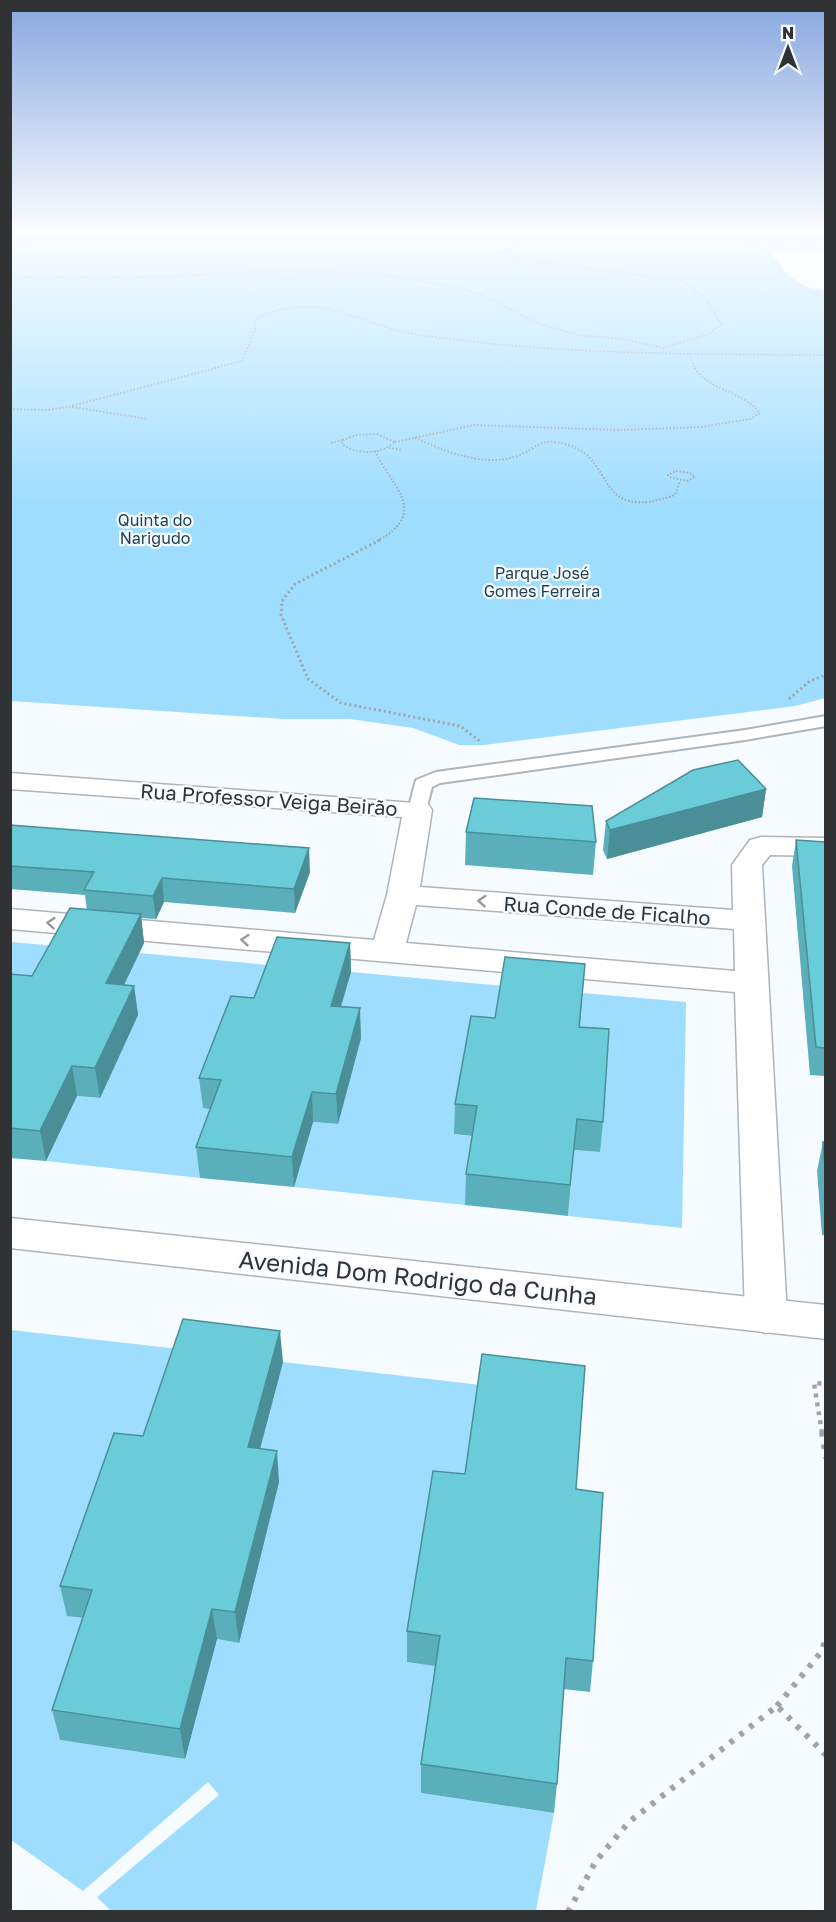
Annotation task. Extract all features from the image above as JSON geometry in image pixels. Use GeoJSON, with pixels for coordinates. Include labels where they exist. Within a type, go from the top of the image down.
{"type":"FeatureCollection","features":[{"type":"Feature","properties":{"kind":"street","name":"Rua Professor Veiga Beirão"},"geometry":{"type":"LineString","coordinates":[[10,781],[418,810],[403,895],[387,952]]}},
{"type":"Feature","properties":{"kind":"street"},"geometry":{"type":"LineString","coordinates":[[766,1316],[747,865],[761,846],[825,847]]}},
{"type":"Feature","properties":{"kind":"street","name":"Rua Conde de Ficalho"},"geometry":{"type":"LineString","coordinates":[[403,895],[750,921]]}},
{"type":"Feature","properties":{"kind":"street"},"geometry":{"type":"LineString","coordinates":[[10,919],[753,983]]}},
{"type":"Feature","properties":{"kind":"street","name":"Avenida Dom Rodrigo da Cunha"},"geometry":{"type":"LineString","coordinates":[[10,1233],[825,1322]]}},
{"type":"Feature","properties":{"kind":"lane"},"geometry":{"type":"LineString","coordinates":[[418,810],[423,784],[436,778],[825,720]]}},
{"type":"Feature","properties":{"kind":"path"},"geometry":{"type":"LineString","coordinates":[[10,409],[46,410],[68,407],[242,361],[256,324]]}},
{"type":"Feature","properties":{"kind":"path"},"geometry":{"type":"LineString","coordinates":[[379,324],[403,332],[519,348],[825,355]]}},
{"type":"Feature","properties":{"kind":"path"},"geometry":{"type":"LineString","coordinates":[[538,324],[578,335],[623,339],[663,348],[709,334],[721,324]]}},
{"type":"Feature","properties":{"kind":"path"},"geometry":{"type":"LineString","coordinates":[[663,348],[663,353]]}},
{"type":"Feature","properties":{"kind":"path"},"geometry":{"type":"LineString","coordinates":[[389,448],[395,442],[458,427],[500,424],[618,430],[701,427],[750,419],[760,413],[755,404],[708,382],[698,373],[688,353]]}},
{"type":"Feature","properties":{"kind":"path"},"geometry":{"type":"LineString","coordinates":[[68,407],[148,419]]}},
{"type":"Feature","properties":{"kind":"path"},"geometry":{"type":"LineString","coordinates":[[351,433],[386,436],[395,442]]}},
{"type":"Feature","properties":{"kind":"path"},"geometry":{"type":"LineString","coordinates":[[331,443],[356,435]]}},
{"type":"Feature","properties":{"kind":"path"},"geometry":{"type":"LineString","coordinates":[[414,437],[453,455],[482,459],[514,457],[525,453],[531,446],[543,443],[574,447],[588,453],[608,488],[615,494],[634,501],[663,500],[675,495],[680,481]]}},
{"type":"Feature","properties":{"kind":"path"},"geometry":{"type":"LineString","coordinates":[[343,440],[342,444],[354,450],[375,451],[389,448],[402,450]]}},
{"type":"Feature","properties":{"kind":"path"},"geometry":{"type":"LineString","coordinates":[[350,453],[354,450]]}},
{"type":"Feature","properties":{"kind":"path"},"geometry":{"type":"LineString","coordinates":[[375,451],[381,465],[396,482],[405,505],[400,522],[383,538],[295,584],[282,601],[281,615],[286,629],[308,679],[323,692],[341,702],[460,726],[507,769]]}},
{"type":"Feature","properties":{"kind":"path"},"geometry":{"type":"LineString","coordinates":[[683,471],[695,477],[693,480],[680,481],[668,475],[683,471]]}},
{"type":"Feature","properties":{"kind":"path"},"geometry":{"type":"LineString","coordinates":[[825,1384],[814,1383],[825,1458]]}},
{"type":"Feature","properties":{"kind":"path"},"geometry":{"type":"LineString","coordinates":[[568,1911],[596,1862],[629,1822],[777,1706],[822,1651],[825,1638]]}},
{"type":"Feature","properties":{"kind":"path"},"geometry":{"type":"LineString","coordinates":[[777,1706],[825,1755]]}},
{"type":"Feature","properties":{"kind":"green space"},"geometry":{"type":"Polygon","coordinates":[[[11,324],[825,324],[825,698],[795,706],[484,745],[459,745],[413,728],[350,719],[284,719],[11,701],[11,324]]]}},
{"type":"Feature","properties":{"kind":"green space"},"geometry":{"type":"Polygon","coordinates":[[[11,942],[69,947],[11,1013],[11,942]]]}},
{"type":"Feature","properties":{"kind":"green space"},"geometry":{"type":"Polygon","coordinates":[[[139,953],[279,966],[203,1107],[224,1110],[200,1178],[46,1161],[77,1096],[100,1098],[111,1012],[139,953]]]}},
{"type":"Feature","properties":{"kind":"green space"},"geometry":{"type":"Polygon","coordinates":[[[351,972],[504,986],[493,1048],[454,1134],[476,1137],[465,1205],[294,1187],[313,1122],[338,1124],[332,1036],[351,972]]]}},
{"type":"Feature","properties":{"kind":"green space"},"geometry":{"type":"Polygon","coordinates":[[[583,993],[686,1002],[682,1228],[568,1216],[574,1150],[599,1152],[577,1057],[583,993]]]}},
{"type":"Feature","properties":{"kind":"green space"},"geometry":{"type":"Polygon","coordinates":[[[11,1330],[187,1350],[68,1616],[99,1621],[60,1740],[185,1759],[217,1639],[239,1643],[252,1479],[283,1362],[481,1385],[464,1506],[407,1662],[439,1666],[421,1793],[554,1813],[536,1911],[111,1911],[97,1897],[219,1795],[208,1782],[83,1891],[11,1840],[11,1330]]]}},
{"type":"Feature","properties":{"kind":"building"},"geometry":{"type":"Polygon","coordinates":[[[738,760],[766,789],[610,830],[606,821],[693,770],[738,760]]]}},
{"type":"Feature","properties":{"kind":"building"},"geometry":{"type":"Polygon","coordinates":[[[474,798],[592,806],[596,842],[466,832],[474,798]]]}},
{"type":"Feature","properties":{"kind":"building"},"geometry":{"type":"Polygon","coordinates":[[[10,825],[309,848],[294,889],[162,878],[153,896],[84,890],[94,872],[10,866],[10,825]]]}},
{"type":"Feature","properties":{"kind":"building"},"geometry":{"type":"Polygon","coordinates":[[[796,840],[825,842],[825,1048],[816,1047],[796,840]]]}},
{"type":"Feature","properties":{"kind":"building"},"geometry":{"type":"Polygon","coordinates":[[[70,908],[141,914],[106,983],[134,986],[95,1068],[72,1066],[40,1131],[10,1128],[10,974],[32,976],[70,908]]]}},
{"type":"Feature","properties":{"kind":"building"},"geometry":{"type":"Polygon","coordinates":[[[277,937],[350,943],[331,1006],[360,1008],[336,1094],[312,1092],[292,1157],[196,1147],[221,1080],[199,1078],[231,996],[254,998],[277,937]]]}},
{"type":"Feature","properties":{"kind":"building"},"geometry":{"type":"Polygon","coordinates":[[[505,957],[585,964],[579,1027],[609,1029],[603,1122],[577,1119],[570,1185],[466,1174],[477,1106],[455,1104],[471,1016],[495,1018],[505,957]]]}},
{"type":"Feature","properties":{"kind":"building"},"geometry":{"type":"Polygon","coordinates":[[[823,1142],[825,1142],[825,1169],[823,1142]]]}},
{"type":"Feature","properties":{"kind":"building"},"geometry":{"type":"Polygon","coordinates":[[[183,1319],[280,1331],[248,1447],[277,1451],[235,1612],[212,1609],[180,1729],[52,1710],[92,1590],[60,1586],[114,1433],[143,1436],[183,1319]]]}},
{"type":"Feature","properties":{"kind":"building"},"geometry":{"type":"Polygon","coordinates":[[[482,1354],[585,1366],[576,1489],[603,1493],[593,1661],[566,1658],[557,1784],[421,1764],[440,1636],[407,1631],[433,1471],[465,1474],[482,1354]]]}},
{"type":"Feature","properties":{"kind":"park label","name":"Quinta do Narigudo"},"geometry":{"type":"Point","coordinates":[155,529]}},
{"type":"Feature","properties":{"kind":"park label","name":"Parque José Gomes Ferreira"},"geometry":{"type":"Point","coordinates":[542,582]}}]}
